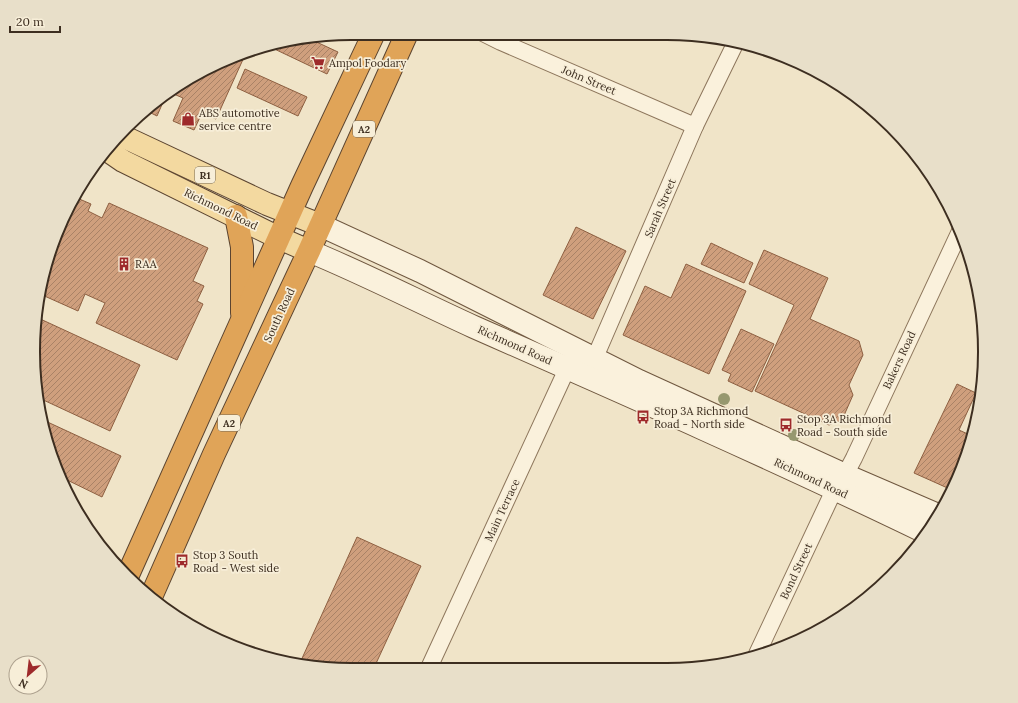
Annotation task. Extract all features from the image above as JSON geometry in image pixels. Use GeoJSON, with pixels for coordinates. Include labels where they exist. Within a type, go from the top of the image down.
{"type":"FeatureCollection","features":[{"type":"Feature","properties":{"kind":"highway"},"geometry":{"type":"LineString","coordinates":[[129,570],[291,214],[302,186],[371,40]]}},
{"type":"Feature","properties":{"kind":"highway","name":"South Road"},"geometry":{"type":"LineString","coordinates":[[153,592],[214,454],[310,251],[320,225],[404,40]]}},
{"type":"Feature","properties":{"kind":"highway"},"geometry":{"type":"LineString","coordinates":[[236,216],[242,247],[242,320]]}},
{"type":"Feature","properties":{"kind":"main road","name":"Richmond Road"},"geometry":{"type":"LineString","coordinates":[[125,137],[268,204],[320,225],[420,271],[571,359]]}},
{"type":"Feature","properties":{"kind":"main road","name":"Richmond Road"},"geometry":{"type":"LineString","coordinates":[[111,153],[123,161],[279,238],[336,262],[450,316],[571,359],[840,482],[922,530]]}},
{"type":"Feature","properties":{"kind":"main road","name":"Richmond Road"},"geometry":{"type":"LineString","coordinates":[[840,482],[933,513]]}},
{"type":"Feature","properties":{"kind":"street","name":"John Street"},"geometry":{"type":"LineString","coordinates":[[497,40],[695,126]]}},
{"type":"Feature","properties":{"kind":"street","name":"Sarah Street"},"geometry":{"type":"LineString","coordinates":[[591,368],[695,126],[733,48]]}},
{"type":"Feature","properties":{"kind":"street","name":"Bakers Road"},"geometry":{"type":"LineString","coordinates":[[840,482],[956,239]]}},
{"type":"Feature","properties":{"kind":"street","name":"Main Terrace"},"geometry":{"type":"LineString","coordinates":[[431,663],[571,359]]}},
{"type":"Feature","properties":{"kind":"street","name":"Bond Street"},"geometry":{"type":"LineString","coordinates":[[760,648],[840,482]]}},
{"type":"Feature","properties":{"kind":"building","name":"Ampol Foodary"},"geometry":{"type":"Polygon","coordinates":[[[317,42],[338,52],[327,74],[276,50],[317,42]]]}},
{"type":"Feature","properties":{"kind":"building"},"geometry":{"type":"Polygon","coordinates":[[[243,60],[216,119],[202,113],[194,130],[173,121],[183,98],[175,94],[214,72],[243,60]]]}},
{"type":"Feature","properties":{"kind":"building"},"geometry":{"type":"Polygon","coordinates":[[[245,69],[307,97],[298,116],[237,88],[245,69]]]}},
{"type":"Feature","properties":{"kind":"building"},"geometry":{"type":"Polygon","coordinates":[[[162,104],[157,116],[151,113],[162,104]]]}},
{"type":"Feature","properties":{"kind":"building","name":"RAA"},"geometry":{"type":"Polygon","coordinates":[[[80,199],[91,204],[88,211],[102,218],[109,203],[208,248],[193,281],[204,286],[197,301],[203,304],[177,360],[96,323],[105,303],[85,294],[78,311],[45,296],[57,251],[72,214],[80,199]]]}},
{"type":"Feature","properties":{"kind":"building"},"geometry":{"type":"Polygon","coordinates":[[[576,227],[626,251],[593,319],[543,295],[576,227]]]}},
{"type":"Feature","properties":{"kind":"building"},"geometry":{"type":"Polygon","coordinates":[[[711,243],[753,263],[744,283],[701,264],[711,243]]]}},
{"type":"Feature","properties":{"kind":"building"},"geometry":{"type":"Polygon","coordinates":[[[764,250],[828,278],[810,319],[859,341],[863,355],[849,385],[853,395],[842,420],[829,425],[755,391],[794,305],[749,284],[764,250]]]}},
{"type":"Feature","properties":{"kind":"building"},"geometry":{"type":"Polygon","coordinates":[[[686,264],[746,291],[709,374],[623,335],[645,286],[671,298],[686,264]]]}},
{"type":"Feature","properties":{"kind":"building"},"geometry":{"type":"Polygon","coordinates":[[[42,320],[140,365],[110,431],[44,400],[40,352],[42,320]]]}},
{"type":"Feature","properties":{"kind":"building"},"geometry":{"type":"Polygon","coordinates":[[[741,329],[774,344],[752,392],[728,381],[731,374],[722,370],[741,329]]]}},
{"type":"Feature","properties":{"kind":"building"},"geometry":{"type":"Polygon","coordinates":[[[957,384],[975,392],[959,430],[967,433],[947,488],[914,473],[957,384]]]}},
{"type":"Feature","properties":{"kind":"building"},"geometry":{"type":"Polygon","coordinates":[[[49,423],[121,456],[102,497],[68,481],[57,452],[49,423]]]}},
{"type":"Feature","properties":{"kind":"building"},"geometry":{"type":"Polygon","coordinates":[[[357,537],[421,566],[376,663],[331,662],[302,659],[357,537]]]}},
{"type":"Feature","properties":{"kind":"place","name":"Ampol Foodary"},"geometry":{"type":"Point","coordinates":[318,63]}},
{"type":"Feature","properties":{"kind":"place","name":"ABS automotive service centre"},"geometry":{"type":"Point","coordinates":[188,119]}},
{"type":"Feature","properties":{"kind":"place","name":"RAA"},"geometry":{"type":"Point","coordinates":[124,264]}},
{"type":"Feature","properties":{"kind":"place","name":"Stop 3A Richmond Road - North side"},"geometry":{"type":"Point","coordinates":[643,417]}},
{"type":"Feature","properties":{"kind":"place","name":"Stop 3A Richmond Road - South side"},"geometry":{"type":"Point","coordinates":[786,425]}},
{"type":"Feature","properties":{"kind":"place","name":"Stop 3 South Road - West side"},"geometry":{"type":"Point","coordinates":[182,561]}}]}
